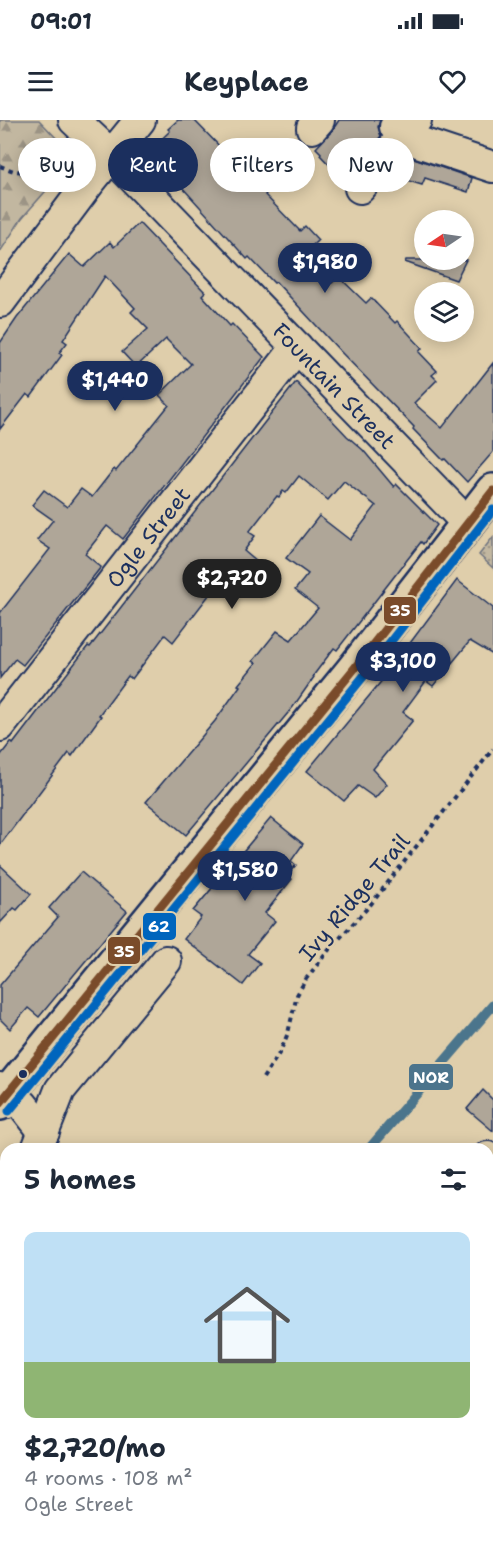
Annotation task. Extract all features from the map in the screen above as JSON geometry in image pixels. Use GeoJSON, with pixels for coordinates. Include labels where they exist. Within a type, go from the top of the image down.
{"type":"FeatureCollection","features":[{"type":"Feature","properties":{"kind":"main road"},"geometry":{"type":"LineString","coordinates":[[3,1095],[354,669],[493,491]]}},
{"type":"Feature","properties":{"kind":"street"},"geometry":{"type":"LineString","coordinates":[[125,138],[140,120]]}},
{"type":"Feature","properties":{"kind":"street"},"geometry":{"type":"LineString","coordinates":[[405,127],[418,142],[493,167]]}},
{"type":"Feature","properties":{"kind":"street","name":"Fountain Street"},"geometry":{"type":"LineString","coordinates":[[68,131],[108,153]]}},
{"type":"Feature","properties":{"kind":"street"},"geometry":{"type":"LineString","coordinates":[[0,302],[108,159]]}},
{"type":"Feature","properties":{"kind":"street","name":"Fountain Street"},"geometry":{"type":"LineString","coordinates":[[147,192],[468,524]]}},
{"type":"Feature","properties":{"kind":"street","name":"Ogle Street"},"geometry":{"type":"LineString","coordinates":[[0,726],[297,347]]}},
{"type":"Feature","properties":{"kind":"street"},"geometry":{"type":"LineString","coordinates":[[40,1140],[60,1090],[166,961]]}},
{"type":"Feature","properties":{"kind":"street"},"geometry":{"type":"LineString","coordinates":[[3,1095],[32,1115],[40,1140]]}},
{"type":"Feature","properties":{"kind":"path"},"geometry":{"type":"LineString","coordinates":[[0,166],[23,172],[39,165],[59,165],[64,158],[68,131]]}},
{"type":"Feature","properties":{"kind":"path","name":"Ivy Ridge Trail"},"geometry":{"type":"LineString","coordinates":[[263,1078],[280,1052],[288,1033],[297,995],[306,979],[371,904],[493,749]]}},
{"type":"Feature","properties":{"kind":"green space"},"geometry":{"type":"Polygon","coordinates":[[[0,120],[39,120],[56,138],[18,138],[18,192],[45,192],[22,218],[0,252],[0,120]]]}},
{"type":"Feature","properties":{"kind":"green space"},"geometry":{"type":"Polygon","coordinates":[[[493,537],[493,568],[479,555],[493,537]]]}},
{"type":"Feature","properties":{"kind":"building"},"geometry":{"type":"Polygon","coordinates":[[[178,120],[194,120],[211,138],[210,192],[267,192],[265,195],[300,231],[305,226],[318,240],[305,253],[332,283],[339,277],[366,303],[371,298],[422,348],[419,352],[437,371],[432,375],[437,380],[414,403],[442,428],[493,363],[493,452],[467,482],[413,429],[414,427],[276,282],[274,283],[249,257],[247,259],[186,192],[198,192],[198,138],[163,138],[170,131],[168,129],[178,120]]]}},
{"type":"Feature","properties":{"kind":"building"},"geometry":{"type":"Polygon","coordinates":[[[339,120],[380,120],[378,127],[381,136],[379,138],[327,138],[327,162],[316,148],[339,120]]]}},
{"type":"Feature","properties":{"kind":"building"},"geometry":{"type":"Polygon","coordinates":[[[414,158],[472,178],[468,192],[425,178],[422,185],[414,183],[414,158]]]}},
{"type":"Feature","properties":{"kind":"building"},"geometry":{"type":"Polygon","coordinates":[[[139,223],[205,292],[202,295],[230,326],[232,324],[264,357],[123,539],[107,526],[85,554],[101,567],[23,665],[15,659],[0,678],[0,613],[50,549],[37,540],[53,520],[32,505],[44,490],[67,507],[81,489],[92,497],[169,405],[159,395],[191,364],[166,339],[136,367],[122,352],[148,329],[131,312],[135,308],[105,276],[63,340],[67,343],[59,353],[62,355],[31,397],[27,394],[0,429],[0,343],[17,318],[69,254],[84,267],[110,242],[114,247],[139,223]]]}},
{"type":"Feature","properties":{"kind":"building"},"geometry":{"type":"Polygon","coordinates":[[[414,260],[414,265],[405,262],[414,260]]]}},
{"type":"Feature","properties":{"kind":"building"},"geometry":{"type":"Polygon","coordinates":[[[428,270],[461,270],[456,280],[428,270]]]}},
{"type":"Feature","properties":{"kind":"building"},"geometry":{"type":"Polygon","coordinates":[[[296,382],[363,450],[394,487],[396,484],[437,525],[423,544],[421,542],[337,650],[334,648],[293,707],[186,835],[146,802],[215,721],[240,686],[238,685],[256,663],[253,661],[277,631],[291,640],[318,608],[295,590],[308,574],[286,558],[319,516],[350,540],[376,506],[344,481],[328,500],[299,476],[286,493],[283,491],[279,497],[277,496],[249,532],[255,536],[244,551],[271,574],[261,587],[233,564],[173,642],[165,635],[132,679],[128,676],[72,756],[69,753],[0,845],[0,756],[11,742],[13,744],[88,646],[90,647],[296,382]]]}},
{"type":"Feature","properties":{"kind":"building"},"geometry":{"type":"Polygon","coordinates":[[[457,580],[493,608],[493,655],[470,641],[433,686],[426,681],[403,712],[413,720],[373,769],[387,784],[375,798],[358,786],[344,801],[307,771],[384,678],[457,580]]]}},
{"type":"Feature","properties":{"kind":"building"},"geometry":{"type":"Polygon","coordinates":[[[271,818],[303,844],[291,861],[296,865],[287,875],[292,879],[265,913],[275,921],[248,954],[260,963],[243,985],[184,939],[201,917],[193,911],[271,818]]]}},
{"type":"Feature","properties":{"kind":"building"},"geometry":{"type":"Polygon","coordinates":[[[0,865],[31,894],[17,910],[14,908],[0,923],[0,865]]]}},
{"type":"Feature","properties":{"kind":"building"},"geometry":{"type":"Polygon","coordinates":[[[81,872],[127,911],[39,1017],[28,1008],[10,1029],[0,1019],[0,985],[58,917],[49,908],[81,872]]]}},
{"type":"Feature","properties":{"kind":"building"},"geometry":{"type":"Polygon","coordinates":[[[483,1090],[493,1100],[493,1131],[467,1109],[483,1090]]]}},
{"type":"Feature","properties":{"kind":"transit line","name":"35"},"geometry":{"type":"LineString","coordinates":[[0,1103],[354,669],[493,491]]}},
{"type":"Feature","properties":{"kind":"transit line","name":"62"},"geometry":{"type":"LineString","coordinates":[[9,1111],[363,677],[493,510]]}},
{"type":"Feature","properties":{"kind":"transit line","name":"NOR"},"geometry":{"type":"LineString","coordinates":[[374,1143],[493,1005]]}}]}
